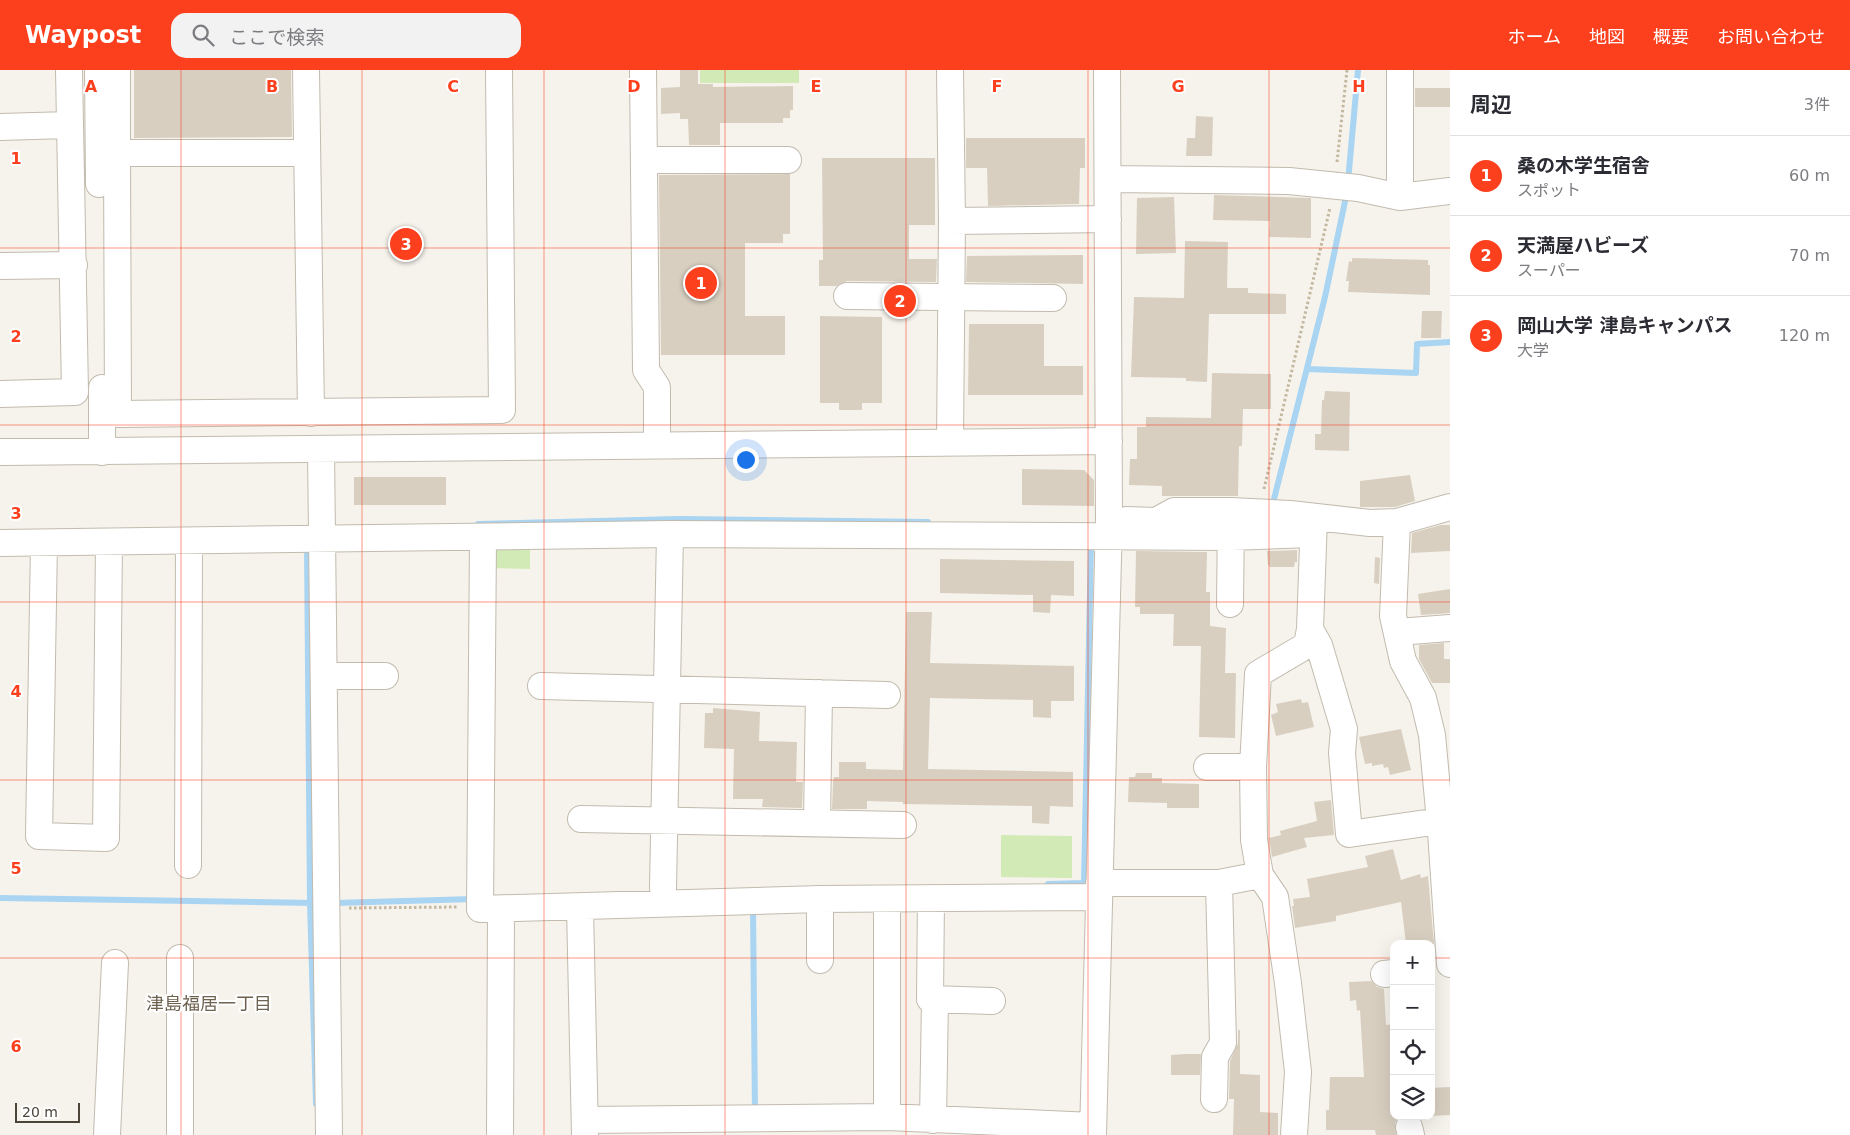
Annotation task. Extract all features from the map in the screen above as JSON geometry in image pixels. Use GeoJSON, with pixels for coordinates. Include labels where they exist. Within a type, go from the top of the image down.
{"type":"FeatureCollection","features":[{"type":"Feature","properties":{"kind":"street"},"geometry":{"type":"LineString","coordinates":[[0,394],[75,392],[69,70]]}},
{"type":"Feature","properties":{"kind":"street"},"geometry":{"type":"LineString","coordinates":[[98,70],[102,452]]}},
{"type":"Feature","properties":{"kind":"street"},"geometry":{"type":"LineString","coordinates":[[116,70],[118,414],[502,410],[500,70]]}},
{"type":"Feature","properties":{"kind":"street"},"geometry":{"type":"LineString","coordinates":[[306,70],[311,413]]}},
{"type":"Feature","properties":{"kind":"street"},"geometry":{"type":"LineString","coordinates":[[643,70],[646,370],[657,387],[657,445]]}},
{"type":"Feature","properties":{"kind":"street"},"geometry":{"type":"LineString","coordinates":[[950,70],[952,221],[950,442]]}},
{"type":"Feature","properties":{"kind":"street"},"geometry":{"type":"LineString","coordinates":[[580,908],[585,1128],[754,1119],[887,1117],[1093,1131],[1099,890],[1099,532],[1109,441],[1107,70]]}},
{"type":"Feature","properties":{"kind":"street"},"geometry":{"type":"LineString","coordinates":[[1400,70],[1400,197]]}},
{"type":"Feature","properties":{"kind":"street"},"geometry":{"type":"LineString","coordinates":[[0,127],[70,126]]}},
{"type":"Feature","properties":{"kind":"street"},"geometry":{"type":"LineString","coordinates":[[117,153],[307,153]]}},
{"type":"Feature","properties":{"kind":"street"},"geometry":{"type":"LineString","coordinates":[[644,160],[788,160]]}},
{"type":"Feature","properties":{"kind":"street"},"geometry":{"type":"LineString","coordinates":[[1108,179],[1289,181],[1344,186],[1400,197],[1450,191]]}},
{"type":"Feature","properties":{"kind":"street"},"geometry":{"type":"LineString","coordinates":[[952,221],[1108,219]]}},
{"type":"Feature","properties":{"kind":"street"},"geometry":{"type":"LineString","coordinates":[[0,266],[74,266]]}},
{"type":"Feature","properties":{"kind":"street"},"geometry":{"type":"LineString","coordinates":[[847,296],[1053,298]]}},
{"type":"Feature","properties":{"kind":"street"},"geometry":{"type":"LineString","coordinates":[[0,452],[1109,441]]}},
{"type":"Feature","properties":{"kind":"street"},"geometry":{"type":"LineString","coordinates":[[321,450],[330,1135]]}},
{"type":"Feature","properties":{"kind":"street"},"geometry":{"type":"LineString","coordinates":[[0,544],[189,541],[322,529],[483,538],[670,534],[1099,532],[1231,537],[1313,525],[1397,522],[1450,507]]}},
{"type":"Feature","properties":{"kind":"street"},"geometry":{"type":"LineString","coordinates":[[1230,604],[1231,510]]}},
{"type":"Feature","properties":{"kind":"street"},"geometry":{"type":"LineString","coordinates":[[1099,532],[1156,521],[1174,511],[1258,511],[1313,525]]}},
{"type":"Feature","properties":{"kind":"street"},"geometry":{"type":"LineString","coordinates":[[1397,522],[1393,616],[1403,661],[1423,698],[1432,735],[1440,821],[1450,965],[1435,967]]}},
{"type":"Feature","properties":{"kind":"street"},"geometry":{"type":"LineString","coordinates":[[1294,1135],[1298,1072],[1288,983],[1275,897],[1260,875],[1254,840],[1253,767],[1258,674],[1307,645],[1310,629],[1313,525]]}},
{"type":"Feature","properties":{"kind":"street"},"geometry":{"type":"LineString","coordinates":[[663,888],[670,534]]}},
{"type":"Feature","properties":{"kind":"street"},"geometry":{"type":"LineString","coordinates":[[483,538],[486,904],[500,1135]]}},
{"type":"Feature","properties":{"kind":"street"},"geometry":{"type":"LineString","coordinates":[[188,865],[189,541]]}},
{"type":"Feature","properties":{"kind":"street"},"geometry":{"type":"LineString","coordinates":[[44,543],[39,836],[106,838],[109,542]]}},
{"type":"Feature","properties":{"kind":"street"},"geometry":{"type":"LineString","coordinates":[[1397,632],[1450,628]]}},
{"type":"Feature","properties":{"kind":"street"},"geometry":{"type":"LineString","coordinates":[[1310,629],[1319,645],[1344,729],[1342,753],[1349,834],[1440,821]]}},
{"type":"Feature","properties":{"kind":"street"},"geometry":{"type":"LineString","coordinates":[[324,676],[386,676]]}},
{"type":"Feature","properties":{"kind":"street"},"geometry":{"type":"LineString","coordinates":[[541,686],[887,695]]}},
{"type":"Feature","properties":{"kind":"street"},"geometry":{"type":"LineString","coordinates":[[817,823],[819,693]]}},
{"type":"Feature","properties":{"kind":"street"},"geometry":{"type":"LineString","coordinates":[[1207,767],[1253,767]]}},
{"type":"Feature","properties":{"kind":"street"},"geometry":{"type":"LineString","coordinates":[[582,819],[902,824]]}},
{"type":"Feature","properties":{"kind":"street"},"geometry":{"type":"LineString","coordinates":[[486,904],[580,908],[820,899],[931,898],[1219,883],[1260,875]]}},
{"type":"Feature","properties":{"kind":"street"},"geometry":{"type":"LineString","coordinates":[[1214,1099],[1215,1057],[1224,1044],[1219,883]]}},
{"type":"Feature","properties":{"kind":"street"},"geometry":{"type":"LineString","coordinates":[[931,898],[930,999],[992,1001]]}},
{"type":"Feature","properties":{"kind":"street"},"geometry":{"type":"LineString","coordinates":[[820,899],[820,960]]}},
{"type":"Feature","properties":{"kind":"street"},"geometry":{"type":"LineString","coordinates":[[887,899],[887,1117]]}},
{"type":"Feature","properties":{"kind":"street"},"geometry":{"type":"LineString","coordinates":[[180,958],[180,1135]]}},
{"type":"Feature","properties":{"kind":"street"},"geometry":{"type":"LineString","coordinates":[[107,1135],[116,963]]}},
{"type":"Feature","properties":{"kind":"street"},"geometry":{"type":"LineString","coordinates":[[933,1120],[935,999]]}},
{"type":"Feature","properties":{"kind":"path"},"geometry":{"type":"LineString","coordinates":[[1258,511],[1344,186],[1347,70]]}},
{"type":"Feature","properties":{"kind":"path"},"geometry":{"type":"LineString","coordinates":[[326,908],[463,907],[486,904]]}},
{"type":"Feature","properties":{"kind":"green space"},"geometry":{"type":"Polygon","coordinates":[[[700,70],[799,70],[799,83],[700,83],[700,70]]]}},
{"type":"Feature","properties":{"kind":"green space"},"geometry":{"type":"Polygon","coordinates":[[[530,543],[530,569],[487,568],[487,551],[530,543]]]}},
{"type":"Feature","properties":{"kind":"green space"},"geometry":{"type":"Polygon","coordinates":[[[1001,835],[1072,836],[1072,878],[1001,877],[1001,835]]]}},
{"type":"Feature","properties":{"kind":"building"},"geometry":{"type":"Polygon","coordinates":[[[134,70],[291,70],[292,137],[134,138],[134,70]]]}},
{"type":"Feature","properties":{"kind":"building"},"geometry":{"type":"Polygon","coordinates":[[[680,70],[698,70],[698,84],[713,84],[713,87],[793,86],[793,110],[790,110],[790,118],[783,118],[783,123],[720,123],[720,145],[689,145],[688,119],[680,119],[680,113],[661,114],[661,88],[680,87],[680,70]]]}},
{"type":"Feature","properties":{"kind":"building"},"geometry":{"type":"Polygon","coordinates":[[[1415,88],[1450,88],[1450,107],[1415,107],[1415,88]]]}},
{"type":"Feature","properties":{"kind":"building"},"geometry":{"type":"Polygon","coordinates":[[[1196,116],[1213,117],[1212,156],[1186,156],[1187,138],[1195,138],[1196,116]]]}},
{"type":"Feature","properties":{"kind":"building"},"geometry":{"type":"Polygon","coordinates":[[[966,138],[1085,138],[1085,168],[1080,168],[1079,204],[988,206],[987,168],[966,168],[966,138]]]}},
{"type":"Feature","properties":{"kind":"building"},"geometry":{"type":"Polygon","coordinates":[[[822,158],[935,158],[935,225],[909,225],[909,259],[937,259],[936,282],[847,281],[836,286],[819,286],[819,260],[823,260],[822,158]]]}},
{"type":"Feature","properties":{"kind":"building"},"geometry":{"type":"Polygon","coordinates":[[[790,174],[790,234],[783,234],[783,243],[745,243],[745,316],[785,316],[785,355],[661,355],[659,175],[790,174]]]}},
{"type":"Feature","properties":{"kind":"building"},"geometry":{"type":"Polygon","coordinates":[[[1214,195],[1311,198],[1311,238],[1269,237],[1270,221],[1213,220],[1214,195]]]}},
{"type":"Feature","properties":{"kind":"building"},"geometry":{"type":"Polygon","coordinates":[[[1174,197],[1176,253],[1136,254],[1137,198],[1174,197]]]}},
{"type":"Feature","properties":{"kind":"building"},"geometry":{"type":"Polygon","coordinates":[[[1185,241],[1228,242],[1227,288],[1248,288],[1248,293],[1286,294],[1286,314],[1209,314],[1207,382],[1186,381],[1186,378],[1131,377],[1134,297],[1184,298],[1185,241]]]}},
{"type":"Feature","properties":{"kind":"building"},"geometry":{"type":"Polygon","coordinates":[[[1083,255],[1083,284],[966,282],[967,256],[1083,255]]]}},
{"type":"Feature","properties":{"kind":"building"},"geometry":{"type":"Polygon","coordinates":[[[1352,258],[1428,260],[1428,265],[1430,265],[1430,295],[1348,292],[1349,281],[1346,281],[1349,261],[1352,262],[1352,258]]]}},
{"type":"Feature","properties":{"kind":"building"},"geometry":{"type":"Polygon","coordinates":[[[1422,311],[1442,311],[1441,338],[1421,338],[1422,311]]]}},
{"type":"Feature","properties":{"kind":"building"},"geometry":{"type":"Polygon","coordinates":[[[820,316],[882,317],[882,403],[862,403],[862,410],[839,410],[839,403],[820,403],[820,316]]]}},
{"type":"Feature","properties":{"kind":"building"},"geometry":{"type":"Polygon","coordinates":[[[969,324],[1044,324],[1044,366],[1083,366],[1083,395],[968,395],[969,324]]]}},
{"type":"Feature","properties":{"kind":"building"},"geometry":{"type":"Polygon","coordinates":[[[1212,373],[1271,374],[1271,409],[1243,409],[1242,446],[1239,446],[1238,496],[1162,496],[1162,486],[1129,485],[1130,459],[1137,459],[1137,427],[1146,427],[1146,417],[1211,418],[1212,373]]]}},
{"type":"Feature","properties":{"kind":"building"},"geometry":{"type":"Polygon","coordinates":[[[1325,391],[1350,392],[1349,451],[1315,450],[1315,434],[1321,434],[1322,400],[1324,400],[1325,391]]]}},
{"type":"Feature","properties":{"kind":"building"},"geometry":{"type":"Polygon","coordinates":[[[1022,469],[1084,470],[1094,480],[1094,506],[1022,505],[1022,469]]]}},
{"type":"Feature","properties":{"kind":"building"},"geometry":{"type":"Polygon","coordinates":[[[1410,475],[1415,501],[1395,507],[1360,507],[1360,481],[1410,475]]]}},
{"type":"Feature","properties":{"kind":"building"},"geometry":{"type":"Polygon","coordinates":[[[354,477],[446,477],[446,505],[354,505],[354,477]]]}},
{"type":"Feature","properties":{"kind":"building"},"geometry":{"type":"Polygon","coordinates":[[[1441,525],[1450,525],[1450,551],[1411,553],[1412,533],[1441,525]]]}},
{"type":"Feature","properties":{"kind":"building"},"geometry":{"type":"Polygon","coordinates":[[[1297,550],[1297,562],[1295,562],[1294,567],[1270,567],[1268,565],[1267,551],[1297,550]]]}},
{"type":"Feature","properties":{"kind":"building"},"geometry":{"type":"Polygon","coordinates":[[[1136,551],[1207,552],[1206,592],[1210,592],[1210,626],[1226,628],[1225,673],[1236,673],[1235,738],[1199,737],[1201,646],[1173,646],[1174,614],[1140,614],[1140,607],[1135,607],[1136,551]]]}},
{"type":"Feature","properties":{"kind":"building"},"geometry":{"type":"Polygon","coordinates":[[[1375,557],[1380,558],[1379,584],[1374,583],[1375,557]]]}},
{"type":"Feature","properties":{"kind":"building"},"geometry":{"type":"Polygon","coordinates":[[[940,559],[1074,561],[1074,596],[1051,595],[1050,613],[1033,612],[1033,595],[940,593],[940,559]]]}},
{"type":"Feature","properties":{"kind":"building"},"geometry":{"type":"Polygon","coordinates":[[[1450,589],[1450,613],[1421,615],[1418,594],[1450,589]]]}},
{"type":"Feature","properties":{"kind":"building"},"geometry":{"type":"Polygon","coordinates":[[[906,612],[932,612],[930,663],[1074,666],[1074,701],[1051,701],[1051,718],[1033,717],[1033,700],[930,698],[928,769],[1073,772],[1073,807],[1050,806],[1049,824],[1032,823],[1032,806],[903,804],[903,802],[867,801],[867,809],[832,809],[833,782],[834,777],[839,777],[839,762],[866,762],[866,769],[903,770],[906,612]]]}},
{"type":"Feature","properties":{"kind":"building"},"geometry":{"type":"Polygon","coordinates":[[[1444,643],[1444,659],[1450,659],[1450,683],[1432,683],[1419,659],[1419,645],[1444,643]]]}},
{"type":"Feature","properties":{"kind":"building"},"geometry":{"type":"Polygon","coordinates":[[[1301,699],[1302,703],[1308,702],[1314,727],[1276,736],[1271,715],[1278,712],[1276,704],[1301,699]]]}},
{"type":"Feature","properties":{"kind":"building"},"geometry":{"type":"Polygon","coordinates":[[[713,708],[760,712],[759,741],[797,742],[796,782],[803,782],[802,808],[762,807],[763,799],[733,799],[734,749],[704,748],[705,713],[713,713],[713,708]]]}},
{"type":"Feature","properties":{"kind":"building"},"geometry":{"type":"Polygon","coordinates":[[[1401,729],[1411,770],[1390,775],[1388,767],[1384,768],[1383,764],[1372,766],[1372,763],[1365,764],[1359,737],[1401,729]]]}},
{"type":"Feature","properties":{"kind":"building"},"geometry":{"type":"Polygon","coordinates":[[[1136,773],[1152,773],[1152,778],[1162,778],[1162,783],[1199,784],[1199,808],[1167,808],[1167,803],[1128,802],[1129,777],[1135,777],[1136,773]]]}},
{"type":"Feature","properties":{"kind":"building"},"geometry":{"type":"Polygon","coordinates":[[[1331,800],[1334,835],[1304,838],[1307,847],[1272,857],[1269,838],[1281,835],[1280,831],[1317,821],[1314,802],[1331,800]]]}},
{"type":"Feature","properties":{"kind":"building"},"geometry":{"type":"Polygon","coordinates":[[[1393,849],[1401,880],[1420,874],[1421,878],[1428,876],[1434,940],[1406,940],[1401,902],[1336,916],[1336,921],[1295,928],[1293,899],[1310,897],[1307,879],[1368,867],[1365,856],[1393,849]]]}},
{"type":"Feature","properties":{"kind":"building"},"geometry":{"type":"Polygon","coordinates":[[[1371,981],[1377,987],[1384,989],[1386,1025],[1390,1024],[1390,1120],[1396,1120],[1396,1135],[1376,1135],[1375,1130],[1326,1130],[1326,1110],[1329,1110],[1330,1077],[1364,1077],[1360,1010],[1357,1011],[1356,1000],[1350,1001],[1349,982],[1371,981]]]}},
{"type":"Feature","properties":{"kind":"building"},"geometry":{"type":"Polygon","coordinates":[[[1238,1030],[1240,1030],[1240,1074],[1260,1075],[1260,1112],[1278,1113],[1278,1135],[1233,1135],[1234,1099],[1229,1099],[1230,1061],[1238,1043],[1238,1030]]]}},
{"type":"Feature","properties":{"kind":"building"},"geometry":{"type":"Polygon","coordinates":[[[1201,1054],[1200,1075],[1171,1075],[1171,1055],[1201,1054]]]}},
{"type":"Feature","properties":{"kind":"building"},"geometry":{"type":"Polygon","coordinates":[[[1450,1087],[1450,1115],[1435,1116],[1435,1088],[1450,1087]]]}},
{"type":"Feature","properties":{"kind":"waterway"},"geometry":{"type":"LineString","coordinates":[[1348,182],[1358,70]]}},
{"type":"Feature","properties":{"kind":"waterway"},"geometry":{"type":"LineString","coordinates":[[1274,499],[1325,297],[1347,192]]}},
{"type":"Feature","properties":{"kind":"waterway"},"geometry":{"type":"LineString","coordinates":[[1307,369],[1416,373],[1417,344],[1450,342]]}},
{"type":"Feature","properties":{"kind":"waterway"},"geometry":{"type":"LineString","coordinates":[[478,524],[679,519],[928,522]]}},
{"type":"Feature","properties":{"kind":"waterway"},"geometry":{"type":"LineString","coordinates":[[1048,884],[1084,883],[1091,542]]}},
{"type":"Feature","properties":{"kind":"waterway"},"geometry":{"type":"LineString","coordinates":[[307,549],[310,903],[316,1104]]}},
{"type":"Feature","properties":{"kind":"waterway"},"geometry":{"type":"LineString","coordinates":[[0,898],[314,903]]}},
{"type":"Feature","properties":{"kind":"waterway"},"geometry":{"type":"LineString","coordinates":[[335,903],[474,899]]}},
{"type":"Feature","properties":{"kind":"waterway"},"geometry":{"type":"LineString","coordinates":[[753,906],[755,1114]]}},
{"type":"Feature","properties":{"kind":"place","name":"岡山大学 津島キャンパス"},"geometry":{"type":"Point","coordinates":[406,244]}},
{"type":"Feature","properties":{"kind":"place","name":"桑の木学生宿舎"},"geometry":{"type":"Point","coordinates":[701,283]}},
{"type":"Feature","properties":{"kind":"place","name":"天満屋ハビーズ"},"geometry":{"type":"Point","coordinates":[900,301]}},
{"type":"Feature","properties":{"kind":"district","name":"津島福居一丁目"},"geometry":{"type":"Point","coordinates":[209,1004]}}]}
